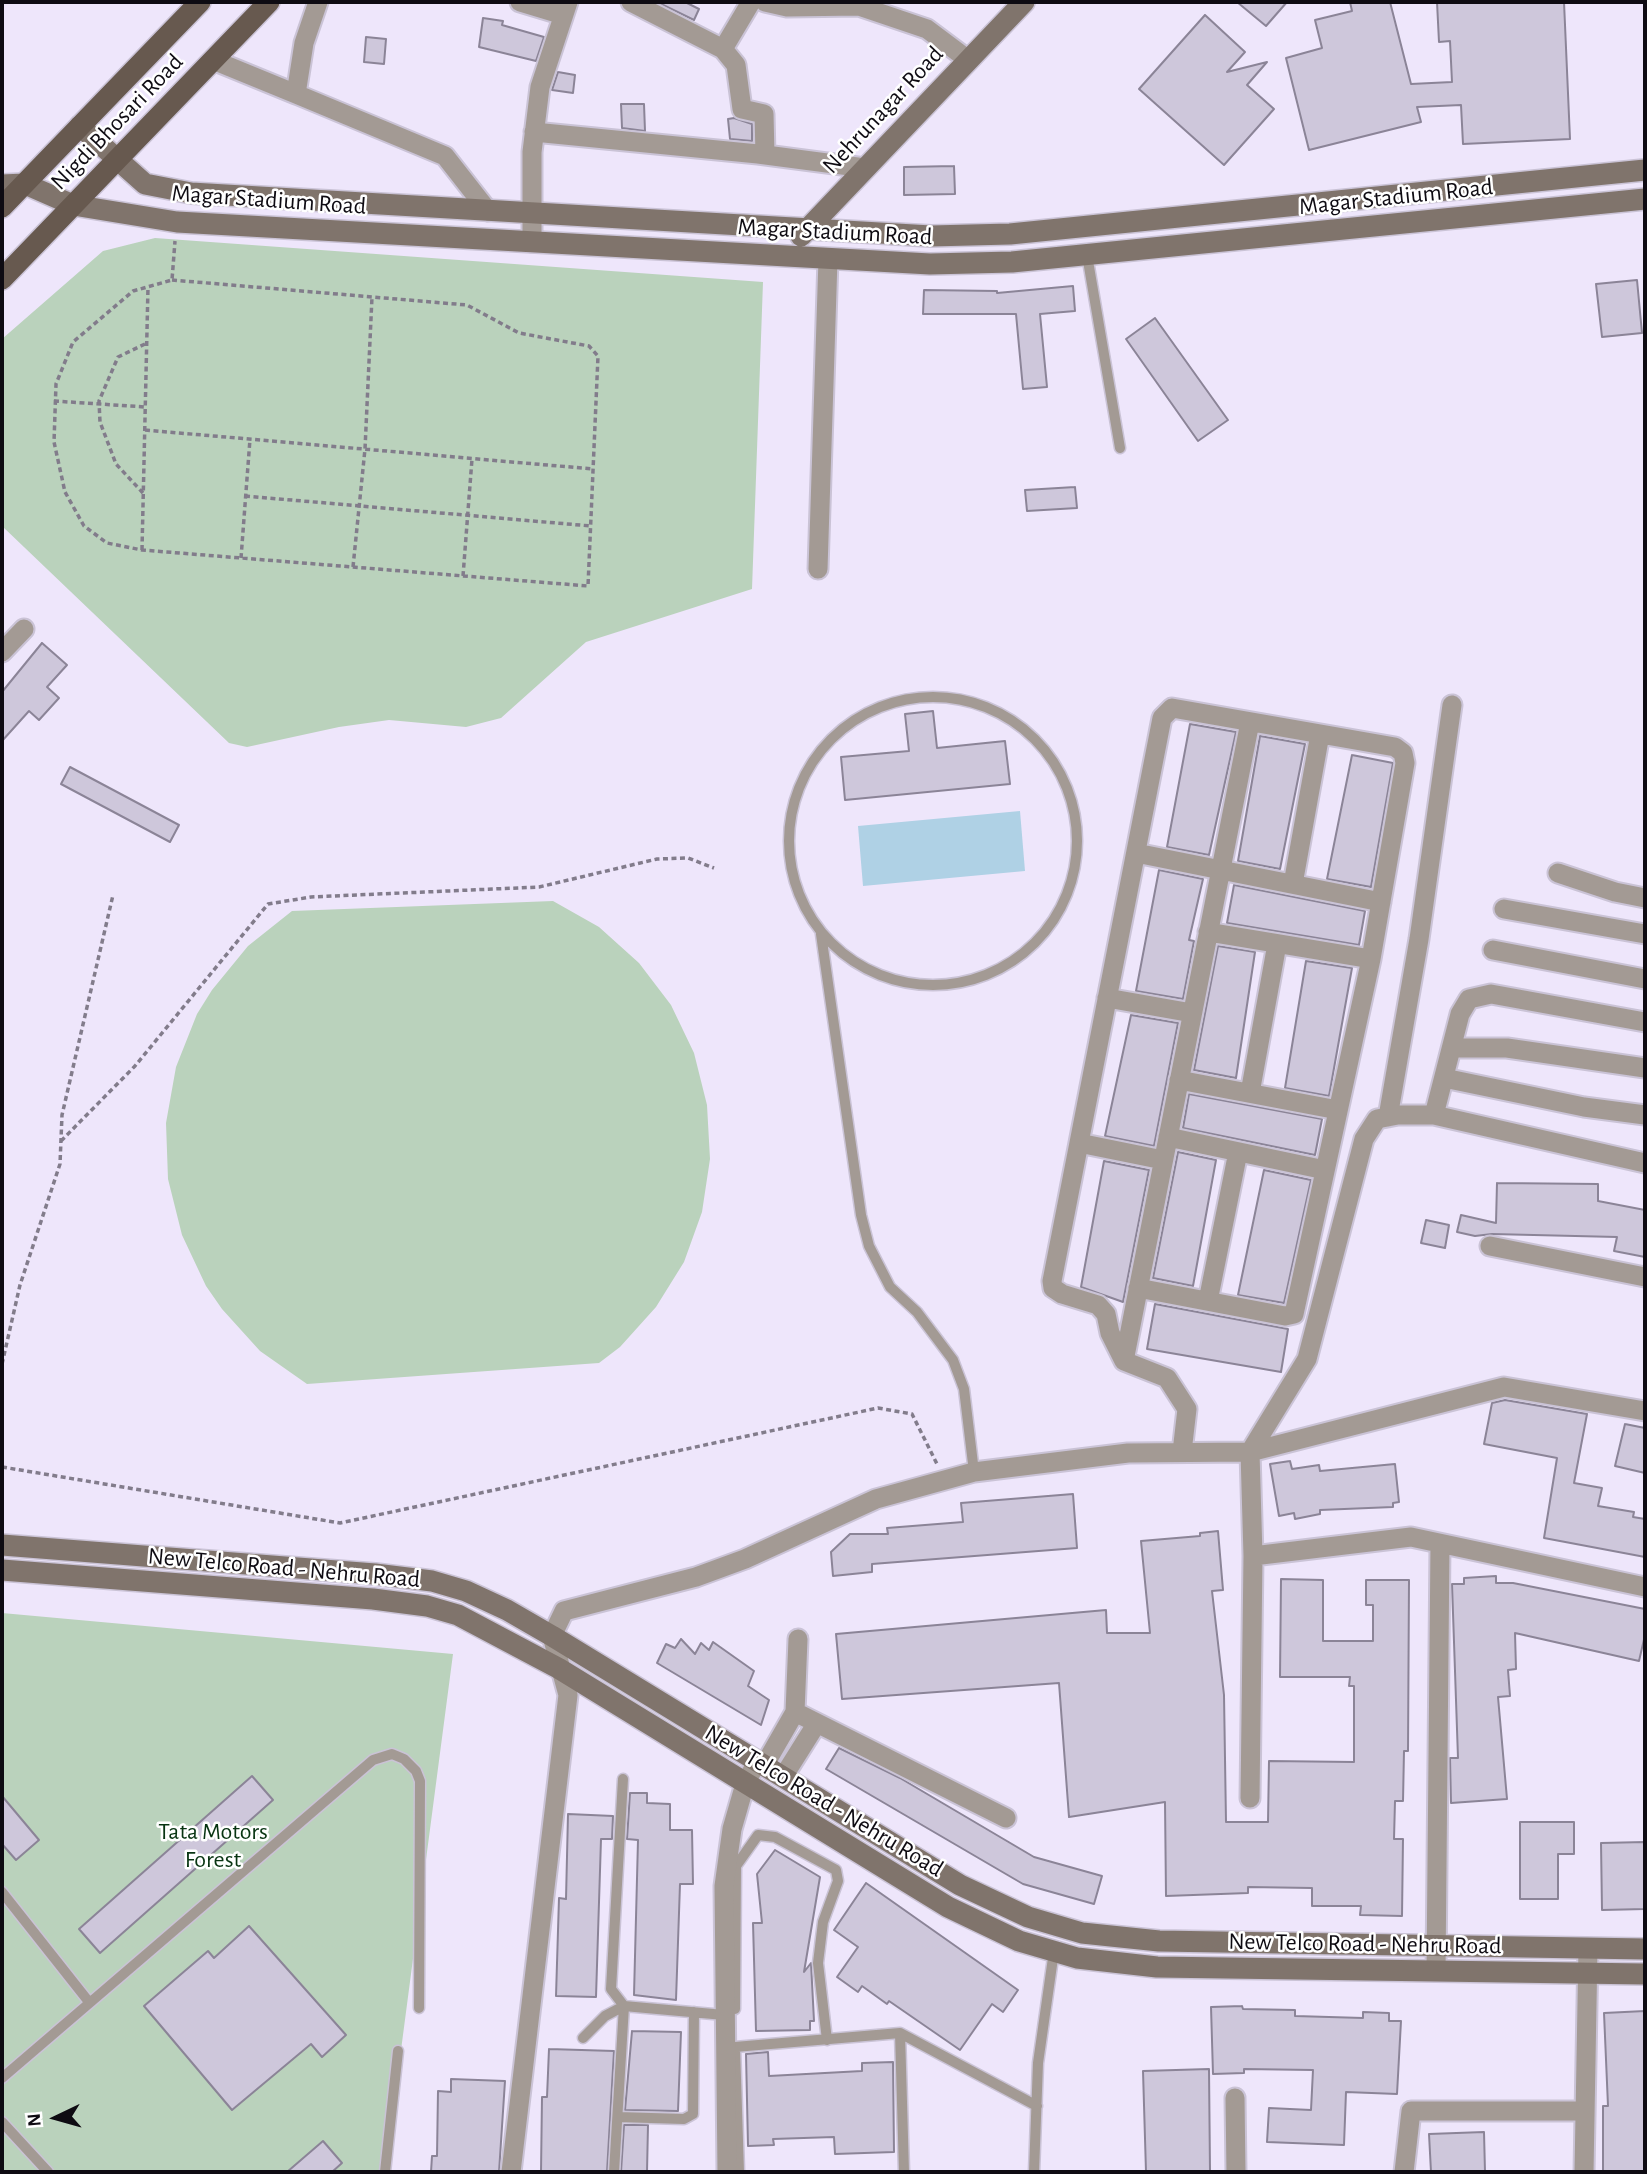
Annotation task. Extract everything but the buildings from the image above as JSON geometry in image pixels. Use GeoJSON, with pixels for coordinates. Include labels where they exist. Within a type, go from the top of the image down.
{"type":"FeatureCollection","features":[{"type":"Feature","properties":{"kind":"main road","name":"Nigdi Bhosari Road"},"geometry":{"type":"LineString","coordinates":[[2,207],[200,2]]}},
{"type":"Feature","properties":{"kind":"main road","name":"Nigdi Bhosari Road"},"geometry":{"type":"LineString","coordinates":[[2,277],[269,2]]}},
{"type":"Feature","properties":{"kind":"street"},"geometry":{"type":"LineString","coordinates":[[296,94],[303,43],[318,2]]}},
{"type":"Feature","properties":{"kind":"street"},"geometry":{"type":"LineString","coordinates":[[520,2],[565,8],[543,74],[534,132],[532,242]]}},
{"type":"Feature","properties":{"kind":"street"},"geometry":{"type":"LineString","coordinates":[[631,2],[723,49],[736,65],[742,109],[764,114],[765,155]]}},
{"type":"Feature","properties":{"kind":"street"},"geometry":{"type":"LineString","coordinates":[[723,49],[751,2]]}},
{"type":"Feature","properties":{"kind":"street"},"geometry":{"type":"LineString","coordinates":[[765,2],[787,7],[859,6],[927,29],[967,60]]}},
{"type":"Feature","properties":{"kind":"street","name":"Nehrunagar Road"},"geometry":{"type":"LineString","coordinates":[[781,256],[1024,2]]}},
{"type":"Feature","properties":{"kind":"street"},"geometry":{"type":"LineString","coordinates":[[213,60],[444,156],[488,211]]}},
{"type":"Feature","properties":{"kind":"street","name":"Magar Stadium Road"},"geometry":{"type":"LineString","coordinates":[[80,126],[116,161],[145,184],[191,193],[931,236],[1010,234],[1645,170]]}},
{"type":"Feature","properties":{"kind":"street"},"geometry":{"type":"LineString","coordinates":[[534,132],[765,155],[864,169]]}},
{"type":"Feature","properties":{"kind":"street","name":"Magar Stadium Road"},"geometry":{"type":"LineString","coordinates":[[25,184],[72,205],[177,222],[976,265],[1645,198]]}},
{"type":"Feature","properties":{"kind":"street"},"geometry":{"type":"LineString","coordinates":[[2,186],[25,184]]}},
{"type":"Feature","properties":{"kind":"street"},"geometry":{"type":"LineString","coordinates":[[818,569],[828,259]]}},
{"type":"Feature","properties":{"kind":"street"},"geometry":{"type":"LineString","coordinates":[[2,652],[24,629]]}},
{"type":"Feature","properties":{"kind":"street"},"geometry":{"type":"LineString","coordinates":[[1388,1117],[1419,939],[1452,705]]}},
{"type":"Feature","properties":{"kind":"street"},"geometry":{"type":"LineString","coordinates":[[1138,1287],[1285,1316],[1294,1314],[1371,959],[1405,763],[1403,753],[1395,747],[1172,708],[1166,711],[1052,1281],[1053,1288],[1062,1294],[1098,1305],[1106,1314],[1110,1334],[1124,1361],[1167,1378],[1187,1409],[1182,1452]]}},
{"type":"Feature","properties":{"kind":"street"},"geometry":{"type":"LineString","coordinates":[[1124,1361],[1250,722]]}},
{"type":"Feature","properties":{"kind":"street"},"geometry":{"type":"LineString","coordinates":[[1293,884],[1320,734]]}},
{"type":"Feature","properties":{"kind":"street"},"geometry":{"type":"LineString","coordinates":[[1136,853],[1381,902]]}},
{"type":"Feature","properties":{"kind":"street"},"geometry":{"type":"LineString","coordinates":[[1558,873],[1615,892],[1645,898]]}},
{"type":"Feature","properties":{"kind":"street"},"geometry":{"type":"LineString","coordinates":[[1504,909],[1645,934]]}},
{"type":"Feature","properties":{"kind":"street"},"geometry":{"type":"LineString","coordinates":[[1208,932],[1371,959]]}},
{"type":"Feature","properties":{"kind":"street"},"geometry":{"type":"LineString","coordinates":[[1250,1094],[1277,944]]}},
{"type":"Feature","properties":{"kind":"street"},"geometry":{"type":"LineString","coordinates":[[1493,950],[1645,979]]}},
{"type":"Feature","properties":{"kind":"street"},"geometry":{"type":"LineString","coordinates":[[1434,1115],[1464,1006],[1469,999],[1491,994],[1645,1022]]}},
{"type":"Feature","properties":{"kind":"street"},"geometry":{"type":"LineString","coordinates":[[1107,998],[1192,1013]]}},
{"type":"Feature","properties":{"kind":"street"},"geometry":{"type":"LineString","coordinates":[[1452,1048],[1507,1048],[1645,1068]]}},
{"type":"Feature","properties":{"kind":"street"},"geometry":{"type":"LineString","coordinates":[[1444,1078],[1584,1107],[1645,1115]]}},
{"type":"Feature","properties":{"kind":"street"},"geometry":{"type":"LineString","coordinates":[[1179,1080],[1338,1111]]}},
{"type":"Feature","properties":{"kind":"street"},"geometry":{"type":"LineString","coordinates":[[1250,1798],[1250,1452],[1307,1359],[1364,1139],[1377,1119],[1434,1115],[1645,1163]]}},
{"type":"Feature","properties":{"kind":"street"},"geometry":{"type":"LineString","coordinates":[[1168,1137],[1325,1170]]}},
{"type":"Feature","properties":{"kind":"street"},"geometry":{"type":"LineString","coordinates":[[1079,1143],[1163,1160]]}},
{"type":"Feature","properties":{"kind":"street"},"geometry":{"type":"LineString","coordinates":[[1208,1301],[1238,1152]]}},
{"type":"Feature","properties":{"kind":"street"},"geometry":{"type":"LineString","coordinates":[[1490,1246],[1645,1277]]}},
{"type":"Feature","properties":{"kind":"street"},"geometry":{"type":"LineString","coordinates":[[511,2172],[567,1706],[566,1685],[558,1668],[552,1636],[559,1618],[572,1607],[647,1592],[696,1577],[744,1559],[876,1499],[974,1472],[1128,1453],[1250,1452],[1504,1387],[1645,1410]]}},
{"type":"Feature","properties":{"kind":"street"},"geometry":{"type":"LineString","coordinates":[[1252,1556],[1411,1538],[1645,1587]]}},
{"type":"Feature","properties":{"kind":"street"},"geometry":{"type":"LineString","coordinates":[[1436,1971],[1440,1544]]}},
{"type":"Feature","properties":{"kind":"street","name":"New Telco Road - Nehru Road"},"geometry":{"type":"LineString","coordinates":[[2,1545],[375,1574],[432,1581],[466,1591],[507,1609],[960,1885],[1028,1917],[1082,1933],[1158,1941],[1645,1949]]}},
{"type":"Feature","properties":{"kind":"street","name":"New Telco Road - Nehru Road"},"geometry":{"type":"LineString","coordinates":[[2,1570],[373,1599],[427,1606],[458,1615],[558,1668],[948,1907],[1019,1941],[1077,1958],[1157,1967],[1645,1974]]}},
{"type":"Feature","properties":{"kind":"street"},"geometry":{"type":"LineString","coordinates":[[727,2172],[724,1886],[732,1829],[745,1784],[795,1712],[798,1639]]}},
{"type":"Feature","properties":{"kind":"street"},"geometry":{"type":"LineString","coordinates":[[795,1712],[1006,1818]]}},
{"type":"Feature","properties":{"kind":"street"},"geometry":{"type":"LineString","coordinates":[[783,1777],[817,1723]]}},
{"type":"Feature","properties":{"kind":"street"},"geometry":{"type":"LineString","coordinates":[[1054,1951],[1060,1927]]}},
{"type":"Feature","properties":{"kind":"street"},"geometry":{"type":"LineString","coordinates":[[1584,2172],[1588,1948]]}},
{"type":"Feature","properties":{"kind":"street"},"geometry":{"type":"LineString","coordinates":[[1236,2098],[1236,2172]]}},
{"type":"Feature","properties":{"kind":"street"},"geometry":{"type":"LineString","coordinates":[[1404,2172],[1411,2111],[1585,2110]]}},
{"type":"Feature","properties":{"kind":"lane"},"geometry":{"type":"LineString","coordinates":[[1087,255],[1120,448]]}},
{"type":"Feature","properties":{"kind":"lane"},"geometry":{"type":"LineString","coordinates":[[821,933],[861,966],[909,984],[961,983],[1009,964],[1029,948],[1061,907],[1076,858],[1073,806],[1064,782],[1035,739],[993,709],[943,697],[917,697],[892,702],[846,725],[811,763],[799,786],[790,824],[791,863],[797,888],[821,933],[861,1215],[869,1246],[890,1287],[916,1312],[953,1360],[964,1389],[974,1472]]}},
{"type":"Feature","properties":{"kind":"lane"},"geometry":{"type":"LineString","coordinates":[[2,2077],[373,1760],[392,1754],[404,1759],[416,1771],[420,1781],[419,2008]]}},
{"type":"Feature","properties":{"kind":"lane"},"geometry":{"type":"LineString","coordinates":[[614,2172],[624,2006],[611,1989],[624,1779]]}},
{"type":"Feature","properties":{"kind":"lane"},"geometry":{"type":"LineString","coordinates":[[739,2172],[734,1878],[736,1866],[758,1835],[775,1837],[836,1870],[838,1881],[822,1922],[818,1963],[827,2040]]}},
{"type":"Feature","properties":{"kind":"lane"},"geometry":{"type":"LineString","coordinates":[[2,1892],[89,2002]]}},
{"type":"Feature","properties":{"kind":"lane"},"geometry":{"type":"LineString","coordinates":[[1034,2172],[1038,2063],[1054,1951]]}},
{"type":"Feature","properties":{"kind":"lane"},"geometry":{"type":"LineString","coordinates":[[583,2038],[605,2016],[624,2006],[724,2015]]}},
{"type":"Feature","properties":{"kind":"lane"},"geometry":{"type":"LineString","coordinates":[[618,2117],[684,2119],[693,2114],[694,2012]]}},
{"type":"Feature","properties":{"kind":"lane"},"geometry":{"type":"LineString","coordinates":[[735,2047],[900,2033],[1037,2106]]}},
{"type":"Feature","properties":{"kind":"lane"},"geometry":{"type":"LineString","coordinates":[[900,2033],[904,2172]]}},
{"type":"Feature","properties":{"kind":"lane"},"geometry":{"type":"LineString","coordinates":[[385,2172],[398,2051]]}},
{"type":"Feature","properties":{"kind":"lane"},"geometry":{"type":"LineString","coordinates":[[2,2122],[48,2172]]}},
{"type":"Feature","properties":{"kind":"path"},"geometry":{"type":"LineString","coordinates":[[172,280],[177,222]]}},
{"type":"Feature","properties":{"kind":"path"},"geometry":{"type":"LineString","coordinates":[[172,280],[467,305],[519,333],[555,342],[589,346],[598,356],[588,586],[142,550],[107,543],[84,526],[65,492],[54,442],[56,384],[73,342],[133,291],[172,280]]}},
{"type":"Feature","properties":{"kind":"path"},"geometry":{"type":"LineString","coordinates":[[142,550],[148,287]]}},
{"type":"Feature","properties":{"kind":"path"},"geometry":{"type":"LineString","coordinates":[[352,567],[365,449],[372,297]]}},
{"type":"Feature","properties":{"kind":"path"},"geometry":{"type":"LineString","coordinates":[[143,493],[116,464],[100,422],[99,405],[118,356],[147,343]]}},
{"type":"Feature","properties":{"kind":"path"},"geometry":{"type":"LineString","coordinates":[[54,401],[145,407]]}},
{"type":"Feature","properties":{"kind":"path"},"geometry":{"type":"LineString","coordinates":[[145,430],[593,469]]}},
{"type":"Feature","properties":{"kind":"path"},"geometry":{"type":"LineString","coordinates":[[240,558],[250,439]]}},
{"type":"Feature","properties":{"kind":"path"},"geometry":{"type":"LineString","coordinates":[[463,576],[472,459]]}},
{"type":"Feature","properties":{"kind":"path"},"geometry":{"type":"LineString","coordinates":[[245,496],[359,508],[468,514],[591,526]]}},
{"type":"Feature","properties":{"kind":"path"},"geometry":{"type":"LineString","coordinates":[[61,1141],[135,1066],[268,904],[311,897],[539,887],[657,859],[688,858],[714,868]]}},
{"type":"Feature","properties":{"kind":"path"},"geometry":{"type":"LineString","coordinates":[[2,1364],[20,1285],[60,1164],[62,1115],[113,895]]}},
{"type":"Feature","properties":{"kind":"path"},"geometry":{"type":"LineString","coordinates":[[2,1467],[340,1522],[878,1408],[912,1414],[945,1478]]}},
{"type":"Feature","properties":{"kind":"green space"},"geometry":{"type":"Polygon","coordinates":[[[155,238],[763,282],[752,589],[586,642],[501,718],[466,727],[389,720],[339,727],[247,747],[229,743],[2,526],[2,339],[103,251],[155,238]]]}},
{"type":"Feature","properties":{"kind":"green space"},"geometry":{"type":"Polygon","coordinates":[[[553,901],[599,927],[639,963],[671,1005],[694,1053],[707,1105],[710,1159],[702,1212],[684,1262],[656,1307],[620,1347],[599,1363],[307,1384],[260,1351],[222,1309],[206,1286],[182,1235],[168,1179],[166,1123],[176,1067],[197,1014],[212,990],[248,946],[292,911],[553,901]]]}},
{"type":"Feature","properties":{"kind":"green space","name":"Tata Motors Forest"},"geometry":{"type":"Polygon","coordinates":[[[2,1613],[453,1654],[385,2172],[2,2172],[2,1613]]]}},
{"type":"Feature","properties":{"kind":"water"},"geometry":{"type":"Polygon","coordinates":[[[1020,811],[1025,871],[863,886],[858,826],[1020,811]]]}}]}
